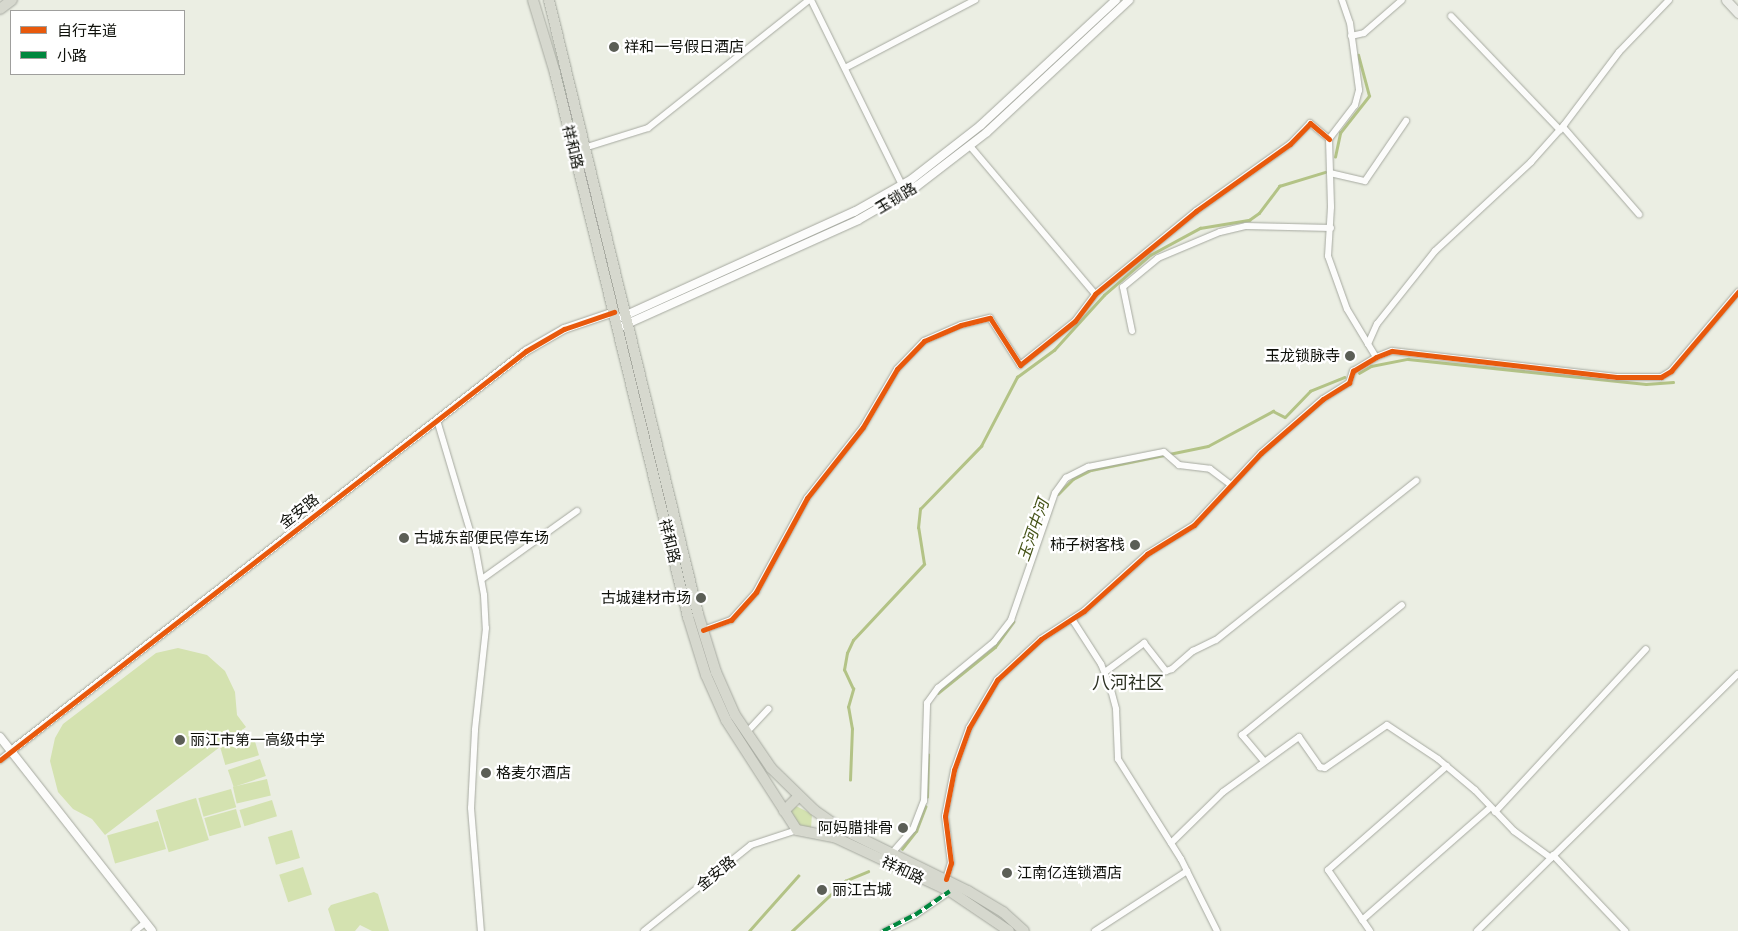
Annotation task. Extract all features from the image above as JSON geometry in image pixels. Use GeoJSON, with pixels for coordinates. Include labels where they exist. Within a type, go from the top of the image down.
{"type":"FeatureCollection","features":[{"type":"Feature","properties":{"kind":"highway"},"geometry":{"type":"LineString","coordinates":[[0,8],[12,0]]}},
{"type":"Feature","properties":{"kind":"highway","name":"祥和路"},"geometry":{"type":"LineString","coordinates":[[533,0],[703,630],[722,686],[746,733],[771,768],[798,797],[822,816],[946,879],[1003,912],[1024,931]]}},
{"type":"Feature","properties":{"kind":"highway","name":"祥和路"},"geometry":{"type":"LineString","coordinates":[[549,0],[584,148],[620,319],[688,617],[706,675],[734,734],[797,830],[834,837],[950,891],[1009,931]]}},
{"type":"Feature","properties":{"kind":"highway"},"geometry":{"type":"LineString","coordinates":[[784,811],[798,797]]}},
{"type":"Feature","properties":{"kind":"highway"},"geometry":{"type":"LineString","coordinates":[[816,834],[822,827],[822,816]]}},
{"type":"Feature","properties":{"kind":"main road"},"geometry":{"type":"LineString","coordinates":[[1726,0],[1738,13]]}},
{"type":"Feature","properties":{"kind":"street"},"geometry":{"type":"LineString","coordinates":[[584,148],[648,128],[810,0],[902,185]]}},
{"type":"Feature","properties":{"kind":"street"},"geometry":{"type":"LineString","coordinates":[[845,68],[975,0]]}},
{"type":"Feature","properties":{"kind":"street","name":"玉锁路"},"geometry":{"type":"LineString","coordinates":[[620,319],[854,212],[902,185],[981,125],[1116,0]]}},
{"type":"Feature","properties":{"kind":"street","name":"玉锁路"},"geometry":{"type":"LineString","coordinates":[[620,319],[858,220],[917,186],[970,146],[1129,0]]}},
{"type":"Feature","properties":{"kind":"street"},"geometry":{"type":"LineString","coordinates":[[1342,0],[1351,36],[1359,95],[1329,139],[1331,228],[1328,256],[1335,280],[1376,356]]}},
{"type":"Feature","properties":{"kind":"street"},"geometry":{"type":"LineString","coordinates":[[1351,36],[1364,33],[1402,0]]}},
{"type":"Feature","properties":{"kind":"street"},"geometry":{"type":"LineString","coordinates":[[1368,344],[1377,324],[1435,251],[1502,191],[1561,128],[1619,52],[1669,0]]}},
{"type":"Feature","properties":{"kind":"street"},"geometry":{"type":"LineString","coordinates":[[1451,16],[1561,128],[1639,214]]}},
{"type":"Feature","properties":{"kind":"street"},"geometry":{"type":"LineString","coordinates":[[1330,173],[1365,181],[1406,121]]}},
{"type":"Feature","properties":{"kind":"street"},"geometry":{"type":"LineString","coordinates":[[703,630],[731,620],[756,592],[807,498],[863,427],[897,369],[919,346],[939,333],[990,318],[1020,365],[1075,320],[1096,294],[1196,211],[1290,144],[1310,123],[1329,139]]}},
{"type":"Feature","properties":{"kind":"street"},"geometry":{"type":"LineString","coordinates":[[970,146],[1096,294]]}},
{"type":"Feature","properties":{"kind":"street"},"geometry":{"type":"LineString","coordinates":[[1132,331],[1123,287],[1158,258],[1208,236],[1240,227],[1331,228]]}},
{"type":"Feature","properties":{"kind":"street"},"geometry":{"type":"LineString","coordinates":[[946,879],[951,863],[945,816],[954,770],[969,728],[998,680],[1041,639],[1084,612],[1147,554],[1194,524],[1230,484],[1284,432],[1323,399],[1349,383],[1354,372],[1376,356],[1392,351],[1617,377],[1657,378],[1671,371],[1738,292]]}},
{"type":"Feature","properties":{"kind":"street","name":"金安路"},"geometry":{"type":"LineString","coordinates":[[11,751],[437,420],[545,339],[620,319]]}},
{"type":"Feature","properties":{"kind":"street"},"geometry":{"type":"LineString","coordinates":[[437,420],[482,579],[486,628],[473,745],[471,808],[481,931]]}},
{"type":"Feature","properties":{"kind":"street"},"geometry":{"type":"LineString","coordinates":[[892,853],[913,829],[924,801],[927,703],[938,688],[994,642],[1012,620],[1055,493],[1066,478],[1088,467],[1164,452],[1180,465],[1210,469],[1230,484]]}},
{"type":"Feature","properties":{"kind":"street"},"geometry":{"type":"LineString","coordinates":[[1105,672],[1144,643],[1166,670],[1172,669],[1192,651],[1216,640],[1416,482]]}},
{"type":"Feature","properties":{"kind":"street"},"geometry":{"type":"LineString","coordinates":[[482,579],[577,511]]}},
{"type":"Feature","properties":{"kind":"street"},"geometry":{"type":"LineString","coordinates":[[1263,760],[1242,735],[1402,604]]}},
{"type":"Feature","properties":{"kind":"street"},"geometry":{"type":"LineString","coordinates":[[1072,619],[1105,672],[1116,709],[1118,759],[1171,843],[1217,931]]}},
{"type":"Feature","properties":{"kind":"street"},"geometry":{"type":"LineString","coordinates":[[1362,920],[1493,809],[1646,649]]}},
{"type":"Feature","properties":{"kind":"street"},"geometry":{"type":"LineString","coordinates":[[1477,931],[1738,674]]}},
{"type":"Feature","properties":{"kind":"street"},"geometry":{"type":"LineString","coordinates":[[746,733],[768,710]]}},
{"type":"Feature","properties":{"kind":"street"},"geometry":{"type":"LineString","coordinates":[[1171,843],[1223,792],[1263,760],[1299,737],[1320,767],[1328,768],[1387,725],[1447,766],[1514,831],[1552,857],[1625,931]]}},
{"type":"Feature","properties":{"kind":"street"},"geometry":{"type":"LineString","coordinates":[[0,737],[152,931]]}},
{"type":"Feature","properties":{"kind":"street"},"geometry":{"type":"LineString","coordinates":[[0,760],[11,751]]}},
{"type":"Feature","properties":{"kind":"street"},"geometry":{"type":"LineString","coordinates":[[1370,931],[1328,870],[1447,766]]}},
{"type":"Feature","properties":{"kind":"street","name":"金安路"},"geometry":{"type":"LineString","coordinates":[[644,931],[751,845],[797,830]]}},
{"type":"Feature","properties":{"kind":"street"},"geometry":{"type":"LineString","coordinates":[[1095,931],[1187,871]]}},
{"type":"Feature","properties":{"kind":"street"},"geometry":{"type":"LineString","coordinates":[[883,931],[915,915],[950,891]]}},
{"type":"Feature","properties":{"kind":"street"},"geometry":{"type":"LineString","coordinates":[[135,931],[146,922]]}},
{"type":"Feature","properties":{"kind":"green space"},"geometry":{"type":"Polygon","coordinates":[[[178,648],[207,655],[225,671],[235,692],[237,715],[246,727],[105,835],[92,819],[73,809],[58,792],[50,761],[55,738],[63,724],[156,653],[178,648]]]}},
{"type":"Feature","properties":{"kind":"green space"},"geometry":{"type":"Polygon","coordinates":[[[254,738],[259,755],[225,765],[220,748],[254,738]]]}},
{"type":"Feature","properties":{"kind":"green space"},"geometry":{"type":"Polygon","coordinates":[[[260,759],[266,776],[234,787],[228,770],[260,759]]]}},
{"type":"Feature","properties":{"kind":"green space"},"geometry":{"type":"Polygon","coordinates":[[[267,779],[271,796],[237,803],[233,787],[267,779]]]}},
{"type":"Feature","properties":{"kind":"green space"},"geometry":{"type":"Polygon","coordinates":[[[231,789],[236,807],[204,817],[198,798],[231,789]]]}},
{"type":"Feature","properties":{"kind":"green space"},"geometry":{"type":"Polygon","coordinates":[[[196,798],[209,840],[169,852],[156,810],[196,798]]]}},
{"type":"Feature","properties":{"kind":"green space"},"geometry":{"type":"Polygon","coordinates":[[[272,800],[277,816],[244,826],[239,810],[272,800]]]}},
{"type":"Feature","properties":{"kind":"green space"},"geometry":{"type":"Polygon","coordinates":[[[796,806],[812,814],[811,828],[799,827],[791,811],[796,806]]]}},
{"type":"Feature","properties":{"kind":"green space"},"geometry":{"type":"Polygon","coordinates":[[[236,809],[241,827],[210,836],[204,818],[236,809]]]}},
{"type":"Feature","properties":{"kind":"green space"},"geometry":{"type":"Polygon","coordinates":[[[158,821],[166,849],[115,863],[107,836],[158,821]]]}},
{"type":"Feature","properties":{"kind":"green space"},"geometry":{"type":"Polygon","coordinates":[[[292,830],[300,858],[276,865],[268,837],[292,830]]]}},
{"type":"Feature","properties":{"kind":"green space"},"geometry":{"type":"Polygon","coordinates":[[[303,867],[312,895],[288,902],[279,875],[303,867]]]}},
{"type":"Feature","properties":{"kind":"green space"},"geometry":{"type":"Polygon","coordinates":[[[374,892],[378,894],[389,931],[372,931],[360,925],[355,931],[335,931],[328,909],[331,905],[374,892]]]}},
{"type":"Feature","properties":{"kind":"waterway"},"geometry":{"type":"LineString","coordinates":[[1335,157],[1340,133],[1369,96],[1358,55]]}},
{"type":"Feature","properties":{"kind":"waterway"},"geometry":{"type":"LineString","coordinates":[[850,780],[852,729],[848,707],[853,689],[844,670],[847,653],[853,640],[924,564],[918,528],[920,509],[981,446],[1017,377],[1054,350],[1104,295],[1150,255],[1200,228],[1249,220],[1259,213],[1279,186],[1325,172]]}},
{"type":"Feature","properties":{"kind":"waterway","name":"玉河中河"},"geometry":{"type":"LineString","coordinates":[[1359,373],[1371,366],[1408,359],[1646,384],[1673,382]]}},
{"type":"Feature","properties":{"kind":"waterway","name":"玉河中河"},"geometry":{"type":"LineString","coordinates":[[1058,494],[1073,479],[1091,470],[1208,446],[1273,411],[1285,417],[1310,391],[1344,377]]}},
{"type":"Feature","properties":{"kind":"waterway","name":"玉河中河"},"geometry":{"type":"LineString","coordinates":[[938,693],[995,647],[1013,622]]}},
{"type":"Feature","properties":{"kind":"waterway","name":"玉河中河"},"geometry":{"type":"LineString","coordinates":[[927,797],[928,755]]}},
{"type":"Feature","properties":{"kind":"waterway","name":"玉河中河"},"geometry":{"type":"LineString","coordinates":[[902,849],[916,831],[925,807]]}},
{"type":"Feature","properties":{"kind":"waterway","name":"玉河中河"},"geometry":{"type":"LineString","coordinates":[[792,931],[845,881],[868,871]]}},
{"type":"Feature","properties":{"kind":"waterway"},"geometry":{"type":"LineString","coordinates":[[749,931],[798,876]]}},
{"type":"Feature","properties":{"kind":"marked path"},"geometry":{"type":"LineString","coordinates":[[883,931],[915,915],[950,891]]}},
{"type":"Feature","properties":{"kind":"cycle path"},"geometry":{"type":"LineString","coordinates":[[703,630],[731,620],[756,592],[807,498],[863,427],[897,369],[924,341],[961,325],[990,318],[1020,365],[1075,321],[1095,294],[1196,211],[1290,144],[1310,123],[1329,139]]}},
{"type":"Feature","properties":{"kind":"cycle path"},"geometry":{"type":"LineString","coordinates":[[946,879],[951,863],[945,816],[954,770],[969,728],[997,680],[1041,639],[1084,611],[1147,554],[1194,525],[1261,453],[1323,399],[1349,383],[1353,371],[1376,357],[1392,351],[1617,377],[1661,377],[1671,371],[1738,292]]}},
{"type":"Feature","properties":{"kind":"cycle path"},"geometry":{"type":"LineString","coordinates":[[0,760],[526,351],[564,329],[614,312]]}},
{"type":"Feature","properties":{"kind":"place","name":"祥和一号假日酒店"},"geometry":{"type":"Point","coordinates":[614,47]}},
{"type":"Feature","properties":{"kind":"place","name":"玉龙锁脉寺"},"geometry":{"type":"Point","coordinates":[1350,356]}},
{"type":"Feature","properties":{"kind":"place","name":"古城东部便民停车场"},"geometry":{"type":"Point","coordinates":[404,538]}},
{"type":"Feature","properties":{"kind":"place","name":"柿子树客栈"},"geometry":{"type":"Point","coordinates":[1135,545]}},
{"type":"Feature","properties":{"kind":"place","name":"古城建材市场"},"geometry":{"type":"Point","coordinates":[701,598]}},
{"type":"Feature","properties":{"kind":"place","name":"丽江市第一高级中学"},"geometry":{"type":"Point","coordinates":[180,740]}},
{"type":"Feature","properties":{"kind":"place","name":"格麦尔酒店"},"geometry":{"type":"Point","coordinates":[486,773]}},
{"type":"Feature","properties":{"kind":"place","name":"阿妈腊排骨"},"geometry":{"type":"Point","coordinates":[903,828]}},
{"type":"Feature","properties":{"kind":"place","name":"江南亿连锁酒店"},"geometry":{"type":"Point","coordinates":[1007,873]}},
{"type":"Feature","properties":{"kind":"place","name":"丽江古城"},"geometry":{"type":"Point","coordinates":[822,890]}},
{"type":"Feature","properties":{"kind":"district","name":"八河社区"},"geometry":{"type":"Point","coordinates":[1128,683]}}]}
